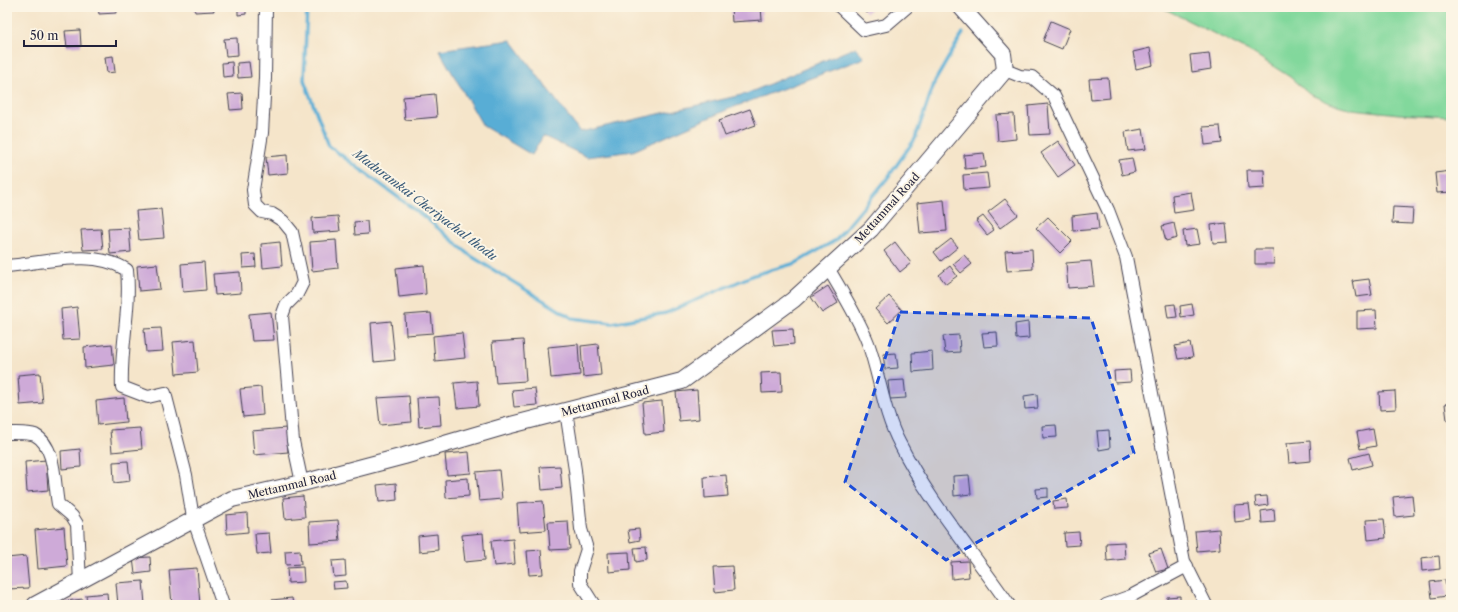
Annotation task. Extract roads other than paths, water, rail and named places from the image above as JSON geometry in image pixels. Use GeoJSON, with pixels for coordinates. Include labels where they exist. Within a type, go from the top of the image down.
{"type":"FeatureCollection","features":[{"type":"Feature","properties":{"kind":"main road"},"geometry":{"type":"LineString","coordinates":[[962,8],[978,24],[1003,54],[1005,70]]}},
{"type":"Feature","properties":{"kind":"main road","name":"Mettammal Road"},"geometry":{"type":"LineString","coordinates":[[35,605],[80,582],[193,518],[232,499],[302,483],[682,381],[793,300],[871,229],[1005,70]]}},
{"type":"Feature","properties":{"kind":"street"},"geometry":{"type":"LineString","coordinates":[[266,7],[266,78],[262,133],[253,190],[255,205],[262,212],[272,214],[283,221],[292,232],[303,282],[297,294],[286,305],[282,316],[293,440],[302,483]]}},
{"type":"Feature","properties":{"kind":"street"},"geometry":{"type":"LineString","coordinates":[[840,7],[864,30],[886,25],[907,7]]}},
{"type":"Feature","properties":{"kind":"street"},"geometry":{"type":"LineString","coordinates":[[1005,70],[1020,76],[1032,77],[1054,96],[1108,210],[1126,257],[1182,553],[1206,605]]}},
{"type":"Feature","properties":{"kind":"street"},"geometry":{"type":"LineString","coordinates":[[7,266],[74,258],[104,261],[120,265],[127,270],[129,291],[122,355],[122,387],[148,397],[165,393],[186,475],[193,518],[223,605]]}},
{"type":"Feature","properties":{"kind":"street"},"geometry":{"type":"LineString","coordinates":[[828,268],[852,309],[868,344],[885,410],[900,444],[926,488],[1009,605]]}},
{"type":"Feature","properties":{"kind":"street"},"geometry":{"type":"LineString","coordinates":[[566,411],[575,470],[581,529],[587,549],[580,571],[580,583],[594,605]]}},
{"type":"Feature","properties":{"kind":"street"},"geometry":{"type":"LineString","coordinates":[[7,433],[34,435],[47,444],[52,463],[58,504],[72,516],[77,524],[80,582]]}},
{"type":"Feature","properties":{"kind":"street"},"geometry":{"type":"LineString","coordinates":[[1106,605],[1131,596],[1187,566]]}},
{"type":"Feature","properties":{"kind":"water"},"geometry":{"type":"Polygon","coordinates":[[[511,40],[580,132],[746,94],[856,47],[864,58],[729,109],[633,151],[587,157],[543,136],[532,155],[483,126],[439,50],[511,40]]]}},
{"type":"Feature","properties":{"kind":"waterway","name":"Maduramkai Cheriyachal thodu"},"geometry":{"type":"LineString","coordinates":[[307,7],[304,80],[329,146],[426,218],[471,256],[572,318],[612,323],[666,313],[754,275],[796,263],[836,240],[886,180],[915,139],[935,81],[963,33]]}},
{"type":"Feature","properties":{"kind":"waterway"},"geometry":{"type":"LineString","coordinates":[[974,14],[978,7]]}}]}
